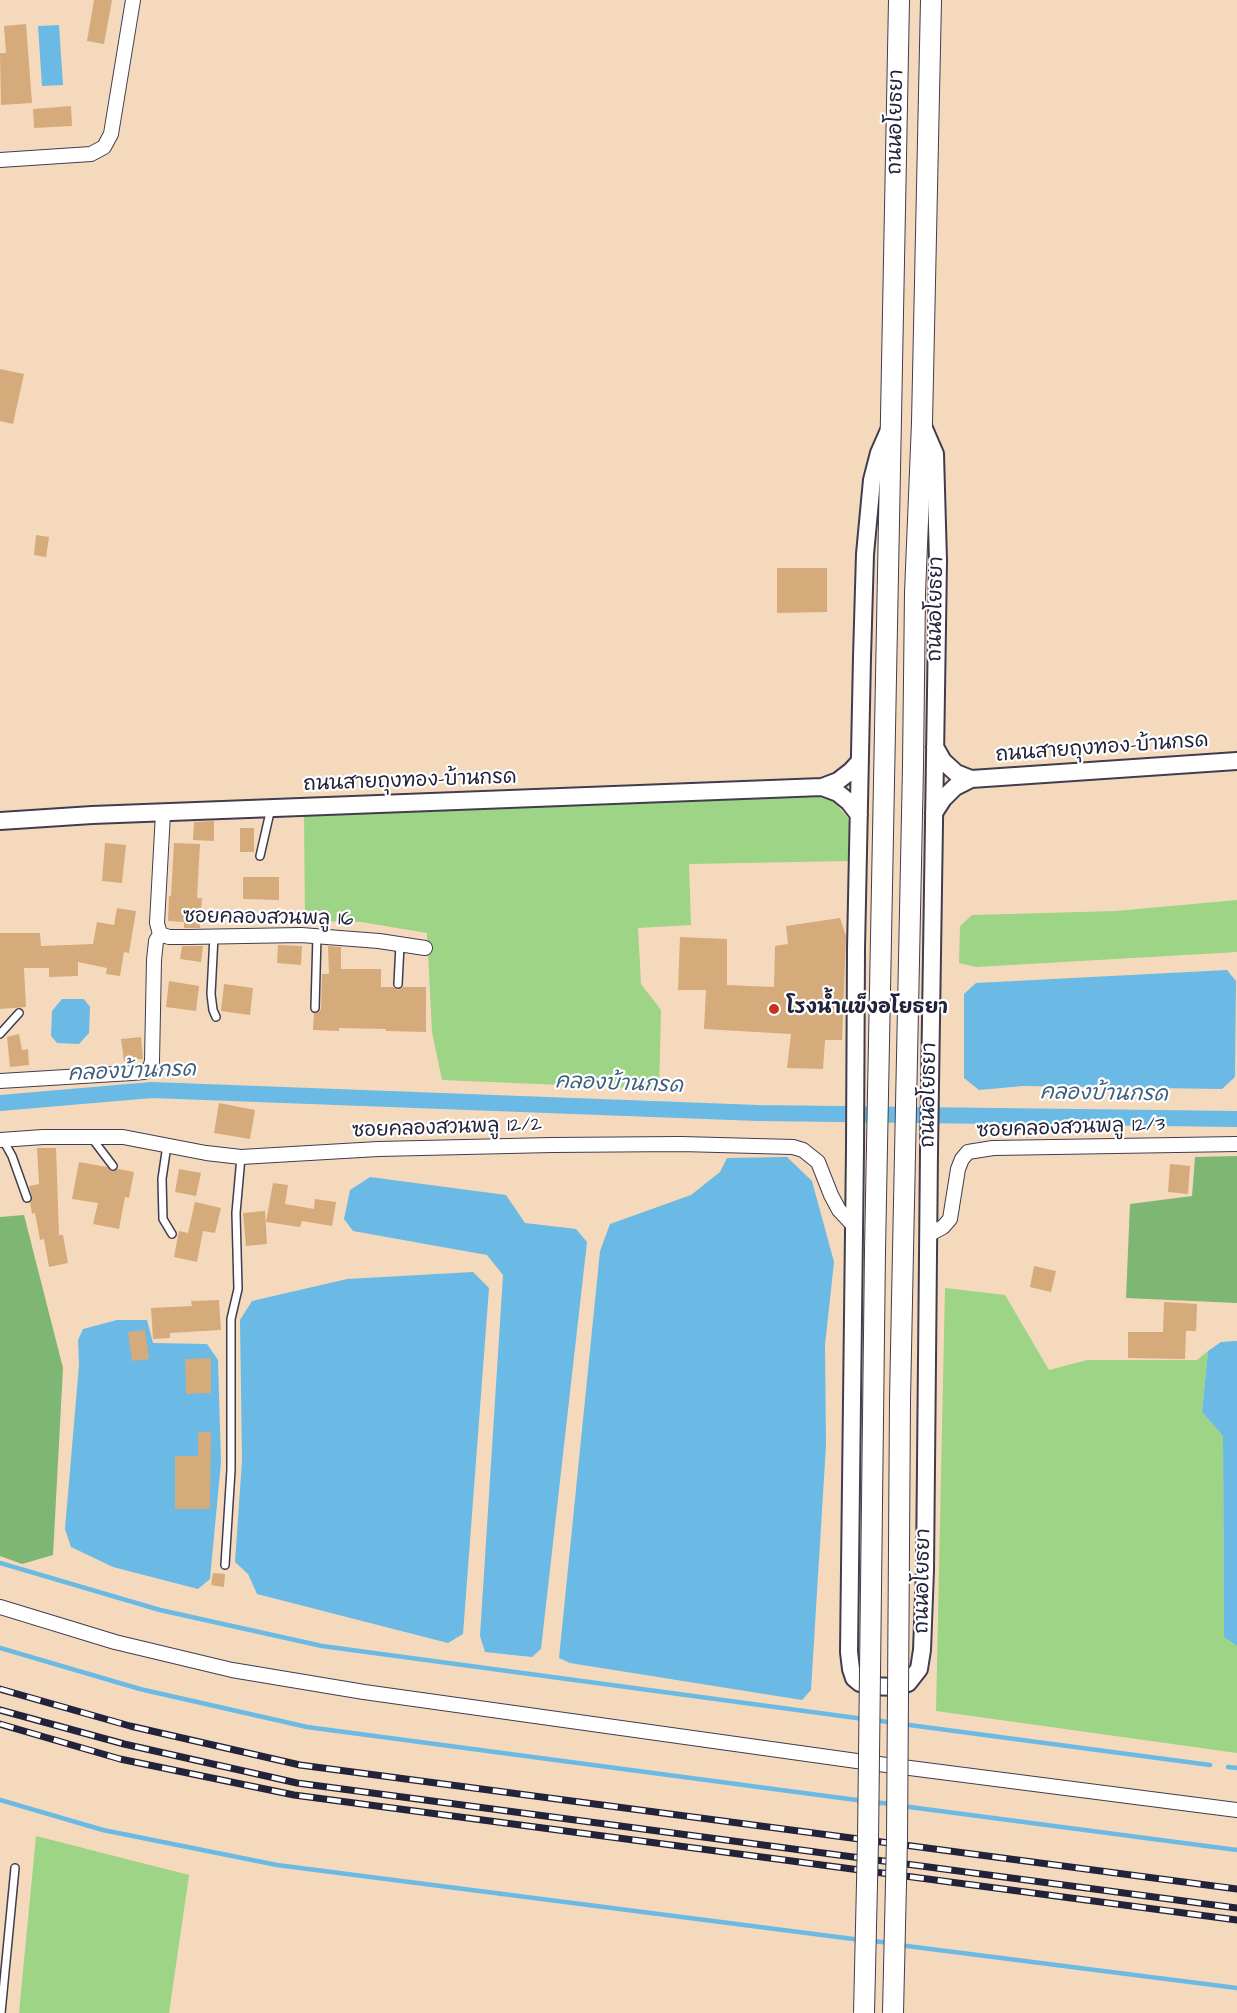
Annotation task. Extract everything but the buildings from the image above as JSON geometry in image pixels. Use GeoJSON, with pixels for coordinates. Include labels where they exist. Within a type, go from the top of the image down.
{"type":"FeatureCollection","features":[{"type":"Feature","properties":{"kind":"main road","name":"ถนนอโยธยา"},"geometry":{"type":"LineString","coordinates":[[864,2013],[875,1251],[879,1150],[899,0]]}},
{"type":"Feature","properties":{"kind":"main road","name":"ถนนอโยธยา"},"geometry":{"type":"LineString","coordinates":[[893,2013],[897,1839],[900,1411],[915,593],[922,423],[931,0]]}},
{"type":"Feature","properties":{"kind":"street"},"geometry":{"type":"LineString","coordinates":[[0,160],[91,154],[104,147],[111,134],[133,0]]}},
{"type":"Feature","properties":{"kind":"street","name":"ถนนอโยธยา"},"geometry":{"type":"LineString","coordinates":[[892,424],[876,461],[865,554],[859,815],[849,1652],[851,1670],[854,1678],[860,1683],[869,1686],[896,1687],[908,1683],[919,1669],[922,1650],[925,1570],[938,561],[935,454],[922,423]]}},
{"type":"Feature","properties":{"kind":"street","name":"ถนนสายถุงทอง-บ้านกรด"},"geometry":{"type":"LineString","coordinates":[[935,747],[943,761],[956,773],[971,779]]}},
{"type":"Feature","properties":{"kind":"street","name":"ถนนสายถุงทอง-บ้านกรด"},"geometry":{"type":"LineString","coordinates":[[0,821],[822,787],[838,781],[860,761]]}},
{"type":"Feature","properties":{"kind":"street","name":"ถนนสายถุงทอง-บ้านกรด"},"geometry":{"type":"LineString","coordinates":[[934,813],[943,799],[955,788],[971,779],[1237,761]]}},
{"type":"Feature","properties":{"kind":"street"},"geometry":{"type":"LineString","coordinates":[[822,787],[838,793],[859,815]]}},
{"type":"Feature","properties":{"kind":"street","name":"ซอยคลองสวนพลู 16"},"geometry":{"type":"LineString","coordinates":[[163,813],[156,923],[160,934],[169,937],[290,934],[425,948]]}},
{"type":"Feature","properties":{"kind":"street"},"geometry":{"type":"LineString","coordinates":[[0,1081],[122,1074],[144,1072],[150,1068],[154,960],[156,941],[160,934]]}},
{"type":"Feature","properties":{"kind":"street","name":"ซอยคลองสวนพลู 12/2"},"geometry":{"type":"LineString","coordinates":[[2,1140],[43,1137],[123,1137],[206,1153],[241,1157],[378,1149],[552,1145],[681,1144],[793,1147],[803,1150],[818,1162],[835,1203],[854,1226]]}},
{"type":"Feature","properties":{"kind":"street","name":"ซอยคลองสวนพลู 12/3"},"geometry":{"type":"LineString","coordinates":[[928,1235],[943,1227],[950,1219],[958,1168],[968,1152],[1002,1148],[1237,1144]]}},
{"type":"Feature","properties":{"kind":"street"},"geometry":{"type":"LineString","coordinates":[[0,1607],[115,1642],[243,1672],[375,1693],[871,1763],[1237,1810]]}},
{"type":"Feature","properties":{"kind":"lane"},"geometry":{"type":"LineString","coordinates":[[260,856],[271,808]]}},
{"type":"Feature","properties":{"kind":"lane"},"geometry":{"type":"LineString","coordinates":[[214,936],[211,994],[216,1017]]}},
{"type":"Feature","properties":{"kind":"lane"},"geometry":{"type":"LineString","coordinates":[[315,1008],[317,936]]}},
{"type":"Feature","properties":{"kind":"lane"},"geometry":{"type":"LineString","coordinates":[[398,984],[400,945]]}},
{"type":"Feature","properties":{"kind":"lane"},"geometry":{"type":"LineString","coordinates":[[0,1034],[19,1013]]}},
{"type":"Feature","properties":{"kind":"lane"},"geometry":{"type":"LineString","coordinates":[[91,1137],[113,1166]]}},
{"type":"Feature","properties":{"kind":"lane"},"geometry":{"type":"LineString","coordinates":[[2,1140],[12,1156],[27,1197]]}},
{"type":"Feature","properties":{"kind":"lane"},"geometry":{"type":"LineString","coordinates":[[167,1145],[162,1179],[164,1219],[172,1234]]}},
{"type":"Feature","properties":{"kind":"lane"},"geometry":{"type":"LineString","coordinates":[[225,1565],[231,1470],[231,1319],[238,1289],[236,1213],[241,1157]]}},
{"type":"Feature","properties":{"kind":"lane"},"geometry":{"type":"LineString","coordinates":[[1,2013],[15,1868]]}},
{"type":"Feature","properties":{"kind":"green space"},"geometry":{"type":"Polygon","coordinates":[[[820,796],[834,802],[848,818],[849,861],[689,864],[691,925],[638,928],[641,984],[661,1010],[659,1089],[442,1080],[432,1032],[427,933],[361,922],[305,921],[304,812],[820,796]]]}},
{"type":"Feature","properties":{"kind":"green space"},"geometry":{"type":"Polygon","coordinates":[[[1237,900],[1237,952],[976,967],[959,963],[960,926],[972,915],[1116,911],[1237,900]]]}},
{"type":"Feature","properties":{"kind":"green space"},"geometry":{"type":"Polygon","coordinates":[[[1237,1156],[1237,1303],[1126,1298],[1130,1204],[1192,1196],[1195,1157],[1237,1156]]]}},
{"type":"Feature","properties":{"kind":"green space"},"geometry":{"type":"Polygon","coordinates":[[[24,1215],[63,1368],[53,1555],[22,1564],[0,1556],[0,1217],[24,1215]]]}},
{"type":"Feature","properties":{"kind":"green space"},"geometry":{"type":"Polygon","coordinates":[[[945,1288],[1005,1295],[1049,1370],[1087,1360],[1197,1360],[1208,1351],[1202,1412],[1223,1436],[1224,1637],[1237,1646],[1237,1753],[936,1711],[945,1288]]]}},
{"type":"Feature","properties":{"kind":"green space"},"geometry":{"type":"Polygon","coordinates":[[[36,1836],[189,1875],[169,2013],[19,2013],[36,1836]]]}},
{"type":"Feature","properties":{"kind":"water"},"geometry":{"type":"Polygon","coordinates":[[[59,25],[63,85],[42,86],[38,26],[59,25]]]}},
{"type":"Feature","properties":{"kind":"water"},"geometry":{"type":"Polygon","coordinates":[[[1227,970],[1236,981],[1235,1077],[1222,1089],[1023,1086],[979,1090],[964,1078],[964,994],[976,983],[1227,970]]]}},
{"type":"Feature","properties":{"kind":"water"},"geometry":{"type":"Polygon","coordinates":[[[62,999],[84,999],[90,1007],[89,1033],[79,1044],[57,1043],[51,1036],[52,1011],[62,999]]]}},
{"type":"Feature","properties":{"kind":"water"},"geometry":{"type":"Polygon","coordinates":[[[787,1157],[812,1181],[834,1262],[825,1345],[826,1445],[811,1690],[802,1700],[570,1663],[559,1658],[600,1251],[610,1224],[691,1195],[720,1172],[727,1158],[787,1157]]]}},
{"type":"Feature","properties":{"kind":"water"},"geometry":{"type":"Polygon","coordinates":[[[370,1177],[506,1195],[525,1223],[576,1229],[587,1242],[541,1649],[532,1657],[485,1652],[480,1636],[503,1275],[487,1255],[353,1231],[344,1219],[350,1190],[370,1177]]]}},
{"type":"Feature","properties":{"kind":"water"},"geometry":{"type":"Polygon","coordinates":[[[473,1272],[489,1288],[463,1634],[448,1643],[257,1594],[248,1574],[235,1562],[242,1460],[240,1320],[252,1301],[347,1279],[473,1272]]]}},
{"type":"Feature","properties":{"kind":"water"},"geometry":{"type":"Polygon","coordinates":[[[117,1320],[147,1320],[153,1343],[207,1344],[218,1360],[221,1462],[210,1579],[198,1589],[113,1567],[71,1547],[65,1529],[79,1365],[78,1340],[83,1329],[117,1320]]]}},
{"type":"Feature","properties":{"kind":"water"},"geometry":{"type":"Polygon","coordinates":[[[1237,1341],[1237,1646],[1224,1637],[1223,1436],[1202,1412],[1208,1351],[1221,1342],[1237,1341]]]}},
{"type":"Feature","properties":{"kind":"waterway","name":"คลองบ้านกรด"},"geometry":{"type":"LineString","coordinates":[[0,1103],[152,1090],[758,1113],[1237,1119]]}},
{"type":"Feature","properties":{"kind":"waterway"},"geometry":{"type":"LineString","coordinates":[[0,1563],[160,1610],[322,1646],[864,1719]]}},
{"type":"Feature","properties":{"kind":"waterway"},"geometry":{"type":"LineString","coordinates":[[0,1648],[140,1689],[307,1727],[864,1801]]}},
{"type":"Feature","properties":{"kind":"waterway"},"geometry":{"type":"LineString","coordinates":[[875,1720],[894,1723]]}},
{"type":"Feature","properties":{"kind":"waterway"},"geometry":{"type":"LineString","coordinates":[[902,1724],[1210,1765]]}},
{"type":"Feature","properties":{"kind":"waterway"},"geometry":{"type":"LineString","coordinates":[[1228,1767],[1237,1768]]}},
{"type":"Feature","properties":{"kind":"waterway"},"geometry":{"type":"LineString","coordinates":[[0,1800],[103,1830],[277,1865],[861,1940]]}},
{"type":"Feature","properties":{"kind":"waterway"},"geometry":{"type":"LineString","coordinates":[[873,1802],[891,1804]]}},
{"type":"Feature","properties":{"kind":"waterway"},"geometry":{"type":"LineString","coordinates":[[902,1806],[1237,1850]]}},
{"type":"Feature","properties":{"kind":"waterway"},"geometry":{"type":"LineString","coordinates":[[872,1941],[891,1943]]}},
{"type":"Feature","properties":{"kind":"waterway"},"geometry":{"type":"LineString","coordinates":[[899,1945],[1237,1988]]}},
{"type":"Feature","properties":{"kind":"railway"},"geometry":{"type":"LineString","coordinates":[[0,1689],[130,1726],[300,1765],[1237,1889]]}},
{"type":"Feature","properties":{"kind":"railway"},"geometry":{"type":"LineString","coordinates":[[0,1710],[124,1744],[297,1783],[1237,1908]]}},
{"type":"Feature","properties":{"kind":"railway"},"geometry":{"type":"LineString","coordinates":[[0,1724],[120,1759],[294,1795],[1237,1920]]}},
{"type":"Feature","properties":{"kind":"place","name":"โรงน้ำแข็งอโยธยา"},"geometry":{"type":"Point","coordinates":[774,1009]}}]}
